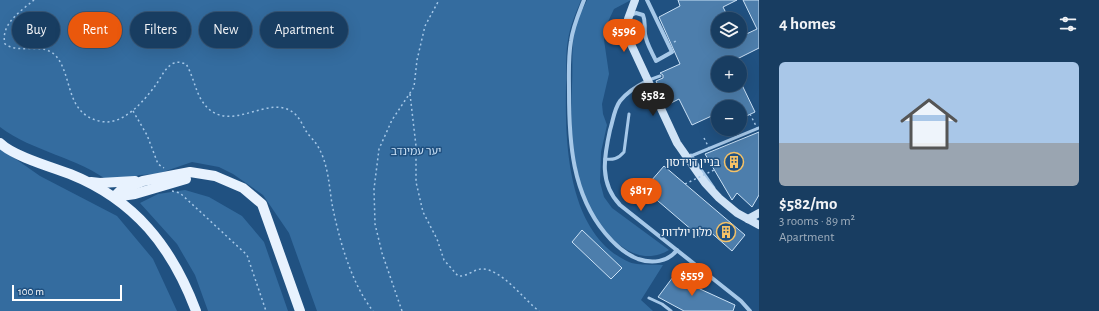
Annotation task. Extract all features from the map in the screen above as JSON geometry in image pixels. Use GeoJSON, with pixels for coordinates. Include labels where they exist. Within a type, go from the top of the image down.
{"type":"FeatureCollection","features":[{"type":"Feature","properties":{"kind":"main road"},"geometry":{"type":"LineString","coordinates":[[0,143],[23,156],[85,180],[100,183],[190,179],[214,182],[236,190],[262,204],[300,311]]}},
{"type":"Feature","properties":{"kind":"main road"},"geometry":{"type":"LineString","coordinates":[[85,180],[130,209],[161,242],[185,282],[196,311]]}},
{"type":"Feature","properties":{"kind":"main road"},"geometry":{"type":"LineString","coordinates":[[114,198],[135,194],[167,180]]}},
{"type":"Feature","properties":{"kind":"main road"},"geometry":{"type":"LineString","coordinates":[[114,198],[121,190],[143,181]]}},
{"type":"Feature","properties":{"kind":"street"},"geometry":{"type":"LineString","coordinates":[[584,0],[573,28],[569,76],[570,152],[584,198],[597,223],[614,243],[633,257],[644,261],[658,262],[672,256],[677,250]]}},
{"type":"Feature","properties":{"kind":"street"},"geometry":{"type":"LineString","coordinates":[[635,0],[628,19],[630,42],[647,81],[681,150],[719,198],[737,213],[759,225]]}},
{"type":"Feature","properties":{"kind":"street"},"geometry":{"type":"LineString","coordinates":[[628,19],[636,13],[643,15],[646,23],[644,33],[656,61],[672,52],[647,0]]}},
{"type":"Feature","properties":{"kind":"street"},"geometry":{"type":"LineString","coordinates":[[647,81],[634,88],[620,102],[612,123],[605,159],[606,180],[616,201],[741,301],[750,311]]}},
{"type":"Feature","properties":{"kind":"street"},"geometry":{"type":"LineString","coordinates":[[748,219],[759,213]]}},
{"type":"Feature","properties":{"kind":"lane"},"geometry":{"type":"LineString","coordinates":[[647,81],[660,76]]}},
{"type":"Feature","properties":{"kind":"lane"},"geometry":{"type":"LineString","coordinates":[[605,159],[614,160],[624,152],[629,114]]}},
{"type":"Feature","properties":{"kind":"lane"},"geometry":{"type":"LineString","coordinates":[[691,156],[759,128]]}},
{"type":"Feature","properties":{"kind":"lane"},"geometry":{"type":"LineString","coordinates":[[681,150],[691,156],[711,182],[719,198]]}},
{"type":"Feature","properties":{"kind":"lane"},"geometry":{"type":"LineString","coordinates":[[649,298],[662,304],[671,311]]}},
{"type":"Feature","properties":{"kind":"path"},"geometry":{"type":"LineString","coordinates":[[34,0],[9,20],[3,32],[5,44],[12,49],[43,48],[54,54],[63,64],[70,94],[77,106],[86,115],[98,121],[107,122],[115,120],[133,111],[154,87],[164,72],[174,63],[178,62],[186,64],[191,72],[202,101],[219,114],[232,117],[274,107],[287,108],[297,116],[306,131],[318,145],[324,162],[333,206],[346,255],[358,289],[373,311]]}},
{"type":"Feature","properties":{"kind":"path"},"geometry":{"type":"LineString","coordinates":[[402,311],[382,253],[375,224],[374,189],[379,149],[392,120],[414,87],[417,60],[426,26],[439,0]]}},
{"type":"Feature","properties":{"kind":"path"},"geometry":{"type":"LineString","coordinates":[[410,94],[416,146],[416,182],[423,212],[437,239],[444,260],[458,276],[483,269],[491,271],[513,286],[539,311]]}},
{"type":"Feature","properties":{"kind":"path"},"geometry":{"type":"LineString","coordinates":[[133,111],[147,135],[158,164],[165,169],[170,189],[174,192],[180,193],[247,256],[266,311]]}},
{"type":"Feature","properties":{"kind":"path"},"geometry":{"type":"LineString","coordinates":[[750,114],[758,132]]}},
{"type":"Feature","properties":{"kind":"path"},"geometry":{"type":"LineString","coordinates":[[704,138],[711,152]]}},
{"type":"Feature","properties":{"kind":"path"},"geometry":{"type":"LineString","coordinates":[[685,184],[714,170]]}},
{"type":"Feature","properties":{"kind":"green space","name":"יער עמינדב"},"geometry":{"type":"Polygon","coordinates":[[[0,0],[581,0],[570,30],[566,57],[567,134],[569,159],[574,185],[582,209],[593,231],[608,249],[629,262],[663,265],[641,300],[653,311],[317,311],[289,233],[263,195],[233,174],[219,167],[192,162],[157,174],[140,175],[111,183],[98,174],[70,160],[13,136],[0,127],[0,0]]]}},
{"type":"Feature","properties":{"kind":"green space"},"geometry":{"type":"Polygon","coordinates":[[[587,0],[631,0],[614,9],[605,28],[604,40],[609,74],[602,104],[603,114],[607,125],[601,152],[600,182],[604,197],[612,208],[669,250],[656,255],[644,256],[632,253],[621,246],[605,231],[593,214],[584,194],[578,173],[574,151],[571,107],[573,50],[576,25],[587,0]]]}},
{"type":"Feature","properties":{"kind":"green space"},"geometry":{"type":"Polygon","coordinates":[[[0,148],[40,176],[117,216],[153,259],[177,311],[0,311],[0,148]]]}},
{"type":"Feature","properties":{"kind":"green space"},"geometry":{"type":"Polygon","coordinates":[[[185,190],[209,197],[242,216],[264,242],[288,311],[208,311],[195,275],[177,244],[140,203],[158,194],[185,190]]]}},
{"type":"Feature","properties":{"kind":"building"},"geometry":{"type":"Polygon","coordinates":[[[678,0],[737,0],[723,7],[726,12],[711,12],[711,48],[747,48],[747,34],[757,29],[743,0],[759,0],[759,48],[743,56],[711,56],[711,92],[745,92],[755,112],[747,116],[747,100],[711,100],[711,116],[692,125],[679,99],[667,105],[656,81],[663,78],[663,75],[660,73],[680,64],[659,17],[680,6],[678,0]]]}},
{"type":"Feature","properties":{"kind":"building","name":"בניין דוידסון"},"geometry":{"type":"Polygon","coordinates":[[[759,132],[759,195],[752,207],[737,193],[732,200],[705,154],[759,132]]]}},
{"type":"Feature","properties":{"kind":"building"},"geometry":{"type":"Polygon","coordinates":[[[664,166],[745,235],[732,251],[707,229],[700,237],[644,189],[664,166]]]}},
{"type":"Feature","properties":{"kind":"building"},"geometry":{"type":"Polygon","coordinates":[[[582,230],[622,268],[611,279],[572,242],[582,230]]]}},
{"type":"Feature","properties":{"kind":"building"},"geometry":{"type":"Polygon","coordinates":[[[676,273],[700,289],[735,305],[733,311],[684,311],[658,297],[676,273]]]}},
{"type":"Feature","properties":{"kind":"place","name":"בניין דוידסון"},"geometry":{"type":"Point","coordinates":[734,162]}},
{"type":"Feature","properties":{"kind":"place","name":"מלון יולדות"},"geometry":{"type":"Point","coordinates":[726,232]}}]}
